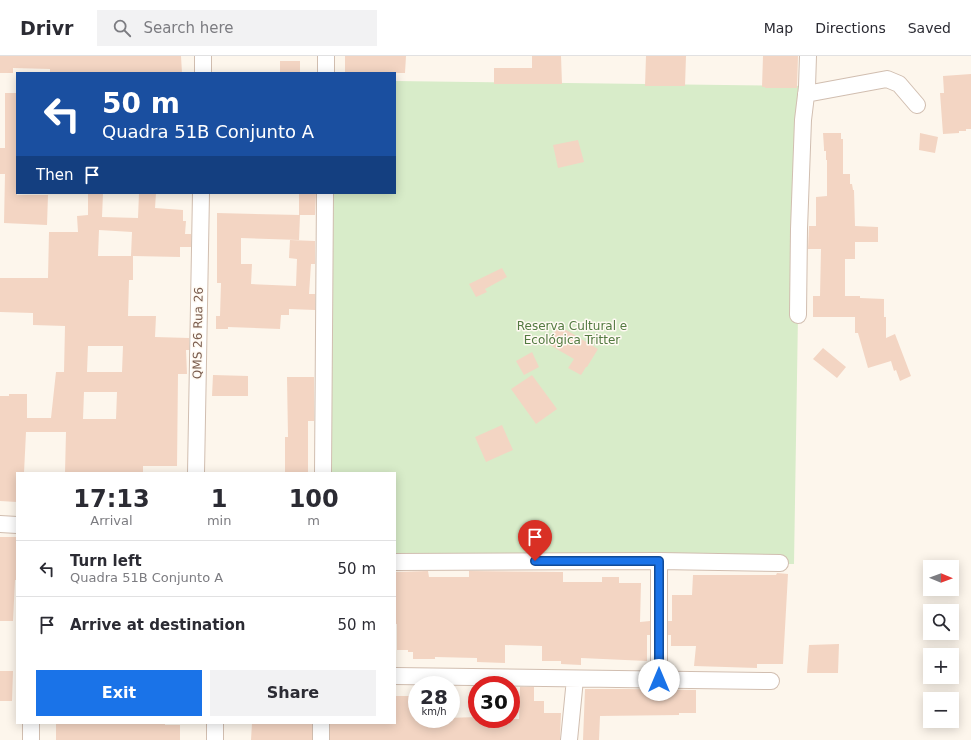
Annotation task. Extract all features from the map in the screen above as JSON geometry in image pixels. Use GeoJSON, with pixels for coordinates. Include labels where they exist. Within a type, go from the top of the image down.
{"type":"FeatureCollection","features":[{"type":"Feature","properties":{"kind":"street"},"geometry":{"type":"LineString","coordinates":[[203,56],[203,72]]}},
{"type":"Feature","properties":{"kind":"street"},"geometry":{"type":"LineString","coordinates":[[326,56],[326,72]]}},
{"type":"Feature","properties":{"kind":"street"},"geometry":{"type":"LineString","coordinates":[[798,315],[799,229],[803,120],[808,56]]}},
{"type":"Feature","properties":{"kind":"street"},"geometry":{"type":"LineString","coordinates":[[806,94],[887,79],[899,84],[917,105]]}},
{"type":"Feature","properties":{"kind":"street","name":"QMS 26 Rua 26"},"geometry":{"type":"LineString","coordinates":[[196,472],[201,194]]}},
{"type":"Feature","properties":{"kind":"street"},"geometry":{"type":"LineString","coordinates":[[323,472],[325,194]]}},
{"type":"Feature","properties":{"kind":"street"},"geometry":{"type":"LineString","coordinates":[[0,524],[16,524]]}},
{"type":"Feature","properties":{"kind":"street"},"geometry":{"type":"LineString","coordinates":[[396,562],[659,561],[780,563]]}},
{"type":"Feature","properties":{"kind":"street"},"geometry":{"type":"LineString","coordinates":[[659,561],[659,680]]}},
{"type":"Feature","properties":{"kind":"street"},"geometry":{"type":"LineString","coordinates":[[396,676],[771,681]]}},
{"type":"Feature","properties":{"kind":"street"},"geometry":{"type":"LineString","coordinates":[[569,740],[574,679]]}},
{"type":"Feature","properties":{"kind":"street"},"geometry":{"type":"LineString","coordinates":[[31,724],[31,740]]}},
{"type":"Feature","properties":{"kind":"street"},"geometry":{"type":"LineString","coordinates":[[215,740],[216,724]]}},
{"type":"Feature","properties":{"kind":"street"},"geometry":{"type":"LineString","coordinates":[[321,724],[321,740]]}},
{"type":"Feature","properties":{"kind":"green space","name":"Reserva Cultural e Ecológica Tritter"},"geometry":{"type":"Polygon","coordinates":[[[396,81],[808,86],[798,315],[794,564],[396,560],[396,472],[324,472],[326,194],[396,194],[396,81]]]}},
{"type":"Feature","properties":{"kind":"building"},"geometry":{"type":"Polygon","coordinates":[[[0,56],[181,56],[182,72],[50,72],[50,69],[13,68],[13,73],[0,73],[0,56]]]}},
{"type":"Feature","properties":{"kind":"building"},"geometry":{"type":"Polygon","coordinates":[[[345,56],[406,56],[405,73],[345,72],[345,56]]]}},
{"type":"Feature","properties":{"kind":"building"},"geometry":{"type":"Polygon","coordinates":[[[532,56],[561,56],[562,84],[494,84],[494,68],[532,68],[532,56]]]}},
{"type":"Feature","properties":{"kind":"building"},"geometry":{"type":"Polygon","coordinates":[[[646,56],[686,56],[685,86],[645,86],[646,56]]]}},
{"type":"Feature","properties":{"kind":"building"},"geometry":{"type":"Polygon","coordinates":[[[763,56],[798,56],[797,88],[762,87],[763,56]]]}},
{"type":"Feature","properties":{"kind":"building"},"geometry":{"type":"Polygon","coordinates":[[[280,61],[300,61],[300,72],[280,72],[280,61]]]}},
{"type":"Feature","properties":{"kind":"building"},"geometry":{"type":"Polygon","coordinates":[[[971,74],[971,129],[959,131],[959,133],[943,134],[940,93],[944,93],[943,76],[971,74]]]}},
{"type":"Feature","properties":{"kind":"building"},"geometry":{"type":"Polygon","coordinates":[[[5,93],[16,93],[16,194],[48,195],[47,225],[4,223],[5,174],[0,174],[0,148],[5,148],[5,93]]]}},
{"type":"Feature","properties":{"kind":"building"},"geometry":{"type":"Polygon","coordinates":[[[823,133],[841,133],[841,139],[843,139],[843,174],[850,174],[850,184],[852,184],[854,190],[855,226],[878,227],[878,242],[855,242],[855,259],[845,259],[845,296],[884,299],[886,338],[895,334],[911,376],[900,381],[896,370],[894,371],[891,361],[868,368],[858,333],[855,333],[855,317],[813,317],[813,296],[820,296],[821,249],[808,249],[809,226],[816,226],[816,197],[827,196],[827,160],[826,151],[824,151],[823,133]]]}},
{"type":"Feature","properties":{"kind":"building"},"geometry":{"type":"Polygon","coordinates":[[[920,133],[938,137],[935,153],[919,150],[920,133]]]}},
{"type":"Feature","properties":{"kind":"building"},"geometry":{"type":"Polygon","coordinates":[[[578,140],[584,162],[558,168],[553,145],[578,140]]]}},
{"type":"Feature","properties":{"kind":"building"},"geometry":{"type":"Polygon","coordinates":[[[88,194],[103,194],[102,217],[138,218],[139,194],[156,194],[155,208],[183,210],[183,221],[186,221],[185,234],[191,234],[191,247],[180,247],[180,257],[133,256],[133,280],[129,280],[128,316],[156,316],[155,337],[189,338],[189,350],[186,350],[187,374],[178,374],[177,466],[143,466],[143,472],[65,472],[66,432],[26,432],[24,472],[16,472],[16,502],[0,501],[0,396],[9,396],[9,394],[27,394],[27,418],[51,418],[56,372],[64,372],[65,326],[33,325],[33,313],[0,312],[0,278],[48,278],[49,232],[78,232],[77,216],[88,215],[88,194]],[[99,230],[98,256],[131,256],[132,232],[99,230]],[[88,346],[87,372],[122,372],[123,346],[88,346]],[[84,392],[83,419],[116,419],[117,392],[84,392]]]}},
{"type":"Feature","properties":{"kind":"building"},"geometry":{"type":"Polygon","coordinates":[[[299,194],[316,194],[315,215],[299,215],[299,194]]]}},
{"type":"Feature","properties":{"kind":"building"},"geometry":{"type":"Polygon","coordinates":[[[217,213],[300,215],[299,240],[241,238],[241,264],[252,264],[251,284],[296,286],[297,259],[289,258],[290,240],[315,241],[315,264],[311,264],[309,294],[315,294],[315,310],[289,309],[289,315],[281,315],[280,329],[228,327],[228,329],[216,329],[216,316],[220,316],[221,283],[217,283],[217,213]]]}},
{"type":"Feature","properties":{"kind":"building"},"geometry":{"type":"Polygon","coordinates":[[[502,268],[507,277],[485,289],[487,292],[476,297],[469,284],[502,268]]]}},
{"type":"Feature","properties":{"kind":"building"},"geometry":{"type":"Polygon","coordinates":[[[558,325],[598,349],[581,375],[568,368],[574,359],[548,344],[558,325]]]}},
{"type":"Feature","properties":{"kind":"building"},"geometry":{"type":"Polygon","coordinates":[[[823,348],[846,367],[837,378],[813,359],[823,348]]]}},
{"type":"Feature","properties":{"kind":"building"},"geometry":{"type":"Polygon","coordinates":[[[532,352],[539,367],[524,375],[516,361],[532,352]]]}},
{"type":"Feature","properties":{"kind":"building"},"geometry":{"type":"Polygon","coordinates":[[[213,375],[248,376],[248,396],[212,396],[213,375]]]}},
{"type":"Feature","properties":{"kind":"building"},"geometry":{"type":"Polygon","coordinates":[[[532,375],[557,409],[536,424],[511,389],[532,375]]]}},
{"type":"Feature","properties":{"kind":"building"},"geometry":{"type":"Polygon","coordinates":[[[287,377],[314,377],[314,421],[308,421],[308,472],[285,472],[285,437],[288,437],[287,377]]]}},
{"type":"Feature","properties":{"kind":"building"},"geometry":{"type":"Polygon","coordinates":[[[502,425],[513,450],[486,462],[475,437],[502,425]]]}},
{"type":"Feature","properties":{"kind":"building"},"geometry":{"type":"Polygon","coordinates":[[[0,537],[16,537],[16,580],[13,621],[0,621],[0,537]]]}},
{"type":"Feature","properties":{"kind":"building"},"geometry":{"type":"Polygon","coordinates":[[[428,571],[429,577],[469,577],[469,571],[563,572],[563,582],[602,582],[602,577],[619,577],[619,583],[641,583],[640,622],[650,621],[650,635],[647,635],[647,661],[581,658],[581,665],[561,664],[561,661],[542,661],[542,646],[505,645],[505,663],[477,662],[477,658],[435,657],[435,659],[413,659],[413,652],[408,652],[408,650],[397,650],[396,572],[428,571]]]}},
{"type":"Feature","properties":{"kind":"building"},"geometry":{"type":"Polygon","coordinates":[[[777,573],[788,574],[783,664],[757,664],[757,668],[694,666],[696,646],[671,646],[671,635],[668,635],[668,621],[672,621],[672,595],[692,595],[693,575],[776,575],[777,573]]]}},
{"type":"Feature","properties":{"kind":"building"},"geometry":{"type":"Polygon","coordinates":[[[839,644],[838,673],[807,673],[809,645],[839,644]]]}},
{"type":"Feature","properties":{"kind":"building"},"geometry":{"type":"Polygon","coordinates":[[[0,671],[13,671],[12,701],[0,701],[0,671]]]}},
{"type":"Feature","properties":{"kind":"building"},"geometry":{"type":"Polygon","coordinates":[[[520,687],[534,687],[534,701],[544,701],[544,713],[561,713],[560,740],[330,740],[330,724],[396,724],[396,696],[408,696],[408,728],[460,728],[460,718],[468,717],[468,728],[520,728],[520,687]]]}},
{"type":"Feature","properties":{"kind":"building"},"geometry":{"type":"Polygon","coordinates":[[[585,689],[696,690],[696,713],[679,713],[679,715],[600,716],[599,740],[583,740],[585,689]]]}},
{"type":"Feature","properties":{"kind":"building"},"geometry":{"type":"Polygon","coordinates":[[[56,724],[180,725],[180,740],[56,740],[56,724]]]}},
{"type":"Feature","properties":{"kind":"building"},"geometry":{"type":"Polygon","coordinates":[[[252,724],[312,724],[312,740],[251,740],[252,724]]]}},
{"type":"Feature","properties":{"kind":"route"},"geometry":{"type":"LineString","coordinates":[[535,561],[659,561],[659,680]]}}]}
